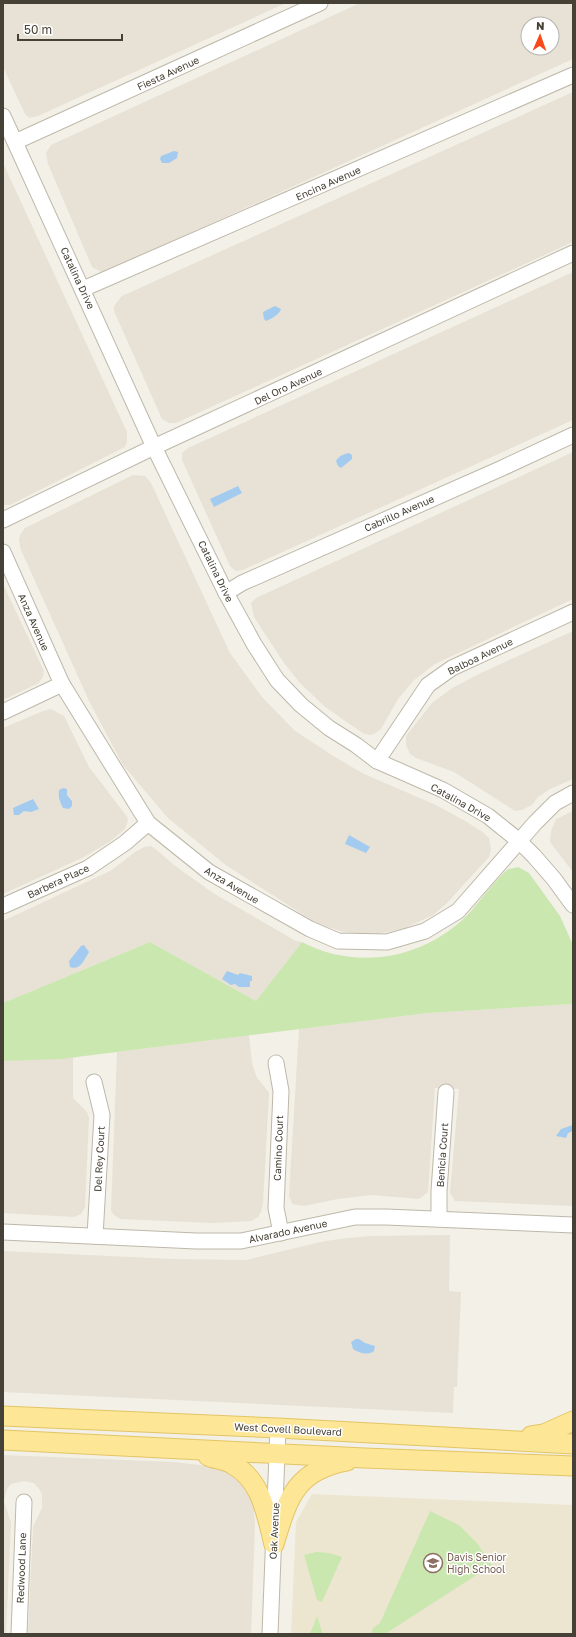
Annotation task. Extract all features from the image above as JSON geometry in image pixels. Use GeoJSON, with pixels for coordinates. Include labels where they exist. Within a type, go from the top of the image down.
{"type":"FeatureCollection","features":[{"type":"Feature","properties":{"kind":"main road","name":"West Covell Boulevard"},"geometry":{"type":"LineString","coordinates":[[3,1416],[278,1428],[573,1444]]}},
{"type":"Feature","properties":{"kind":"main road"},"geometry":{"type":"LineString","coordinates":[[505,1440],[544,1434],[573,1422]]}},
{"type":"Feature","properties":{"kind":"main road"},"geometry":{"type":"LineString","coordinates":[[3,1440],[364,1458],[573,1466]]}},
{"type":"Feature","properties":{"kind":"main road"},"geometry":{"type":"LineString","coordinates":[[180,1448],[231,1464],[250,1477],[259,1492],[274,1544]]}},
{"type":"Feature","properties":{"kind":"main road"},"geometry":{"type":"LineString","coordinates":[[274,1544],[286,1505],[298,1484],[316,1471],[333,1464],[364,1458]]}},
{"type":"Feature","properties":{"kind":"street","name":"Fiesta Avenue"},"geometry":{"type":"LineString","coordinates":[[15,142],[320,3]]}},
{"type":"Feature","properties":{"kind":"street","name":"Encina Avenue"},"geometry":{"type":"LineString","coordinates":[[83,289],[573,75]]}},
{"type":"Feature","properties":{"kind":"street","name":"Catalina Drive"},"geometry":{"type":"LineString","coordinates":[[3,116],[154,447],[226,593],[254,644],[277,680],[301,705],[329,728],[356,745],[377,761],[443,790],[488,816],[518,840],[534,856],[554,879],[573,905]]}},
{"type":"Feature","properties":{"kind":"street","name":"Del Oro Avenue"},"geometry":{"type":"LineString","coordinates":[[3,520],[154,447],[573,253]]}},
{"type":"Feature","properties":{"kind":"street","name":"Cabrillo Avenue"},"geometry":{"type":"LineString","coordinates":[[226,593],[242,583],[500,469],[573,435]]}},
{"type":"Feature","properties":{"kind":"street","name":"Anza Avenue"},"geometry":{"type":"LineString","coordinates":[[3,552],[62,684],[148,823],[209,872],[304,927],[338,941],[387,942],[425,931],[458,911],[518,840],[554,803],[573,793]]}},
{"type":"Feature","properties":{"kind":"street","name":"Balboa Avenue"},"geometry":{"type":"LineString","coordinates":[[377,761],[428,685],[452,668],[573,612]]}},
{"type":"Feature","properties":{"kind":"street"},"geometry":{"type":"LineString","coordinates":[[3,712],[62,684]]}},
{"type":"Feature","properties":{"kind":"street","name":"Barbera Place"},"geometry":{"type":"LineString","coordinates":[[3,906],[88,868],[125,843],[148,823]]}},
{"type":"Feature","properties":{"kind":"street","name":"Camino Court"},"geometry":{"type":"LineString","coordinates":[[276,1063],[281,1091],[276,1208],[281,1233]]}},
{"type":"Feature","properties":{"kind":"street","name":"Del Rey Court"},"geometry":{"type":"LineString","coordinates":[[94,1082],[102,1115],[95,1236]]}},
{"type":"Feature","properties":{"kind":"street","name":"Benicia Court"},"geometry":{"type":"LineString","coordinates":[[439,1219],[439,1191],[446,1092]]}},
{"type":"Feature","properties":{"kind":"street","name":"Alvarado Avenue"},"geometry":{"type":"LineString","coordinates":[[3,1232],[196,1241],[241,1241],[355,1217],[573,1225]]}},
{"type":"Feature","properties":{"kind":"street","name":"Oak Avenue"},"geometry":{"type":"LineString","coordinates":[[270,1634],[278,1428]]}},
{"type":"Feature","properties":{"kind":"street","name":"Redwood Lane"},"geometry":{"type":"LineString","coordinates":[[19,1634],[24,1502]]}},
{"type":"Feature","properties":{"kind":"shaded area"},"geometry":{"type":"Polygon","coordinates":[[[3,3],[286,3],[38,116],[29,118],[25,114],[3,67],[3,3]]]}},
{"type":"Feature","properties":{"kind":"shaded area"},"geometry":{"type":"Polygon","coordinates":[[[360,3],[573,3],[573,59],[103,273],[92,267],[48,164],[46,153],[51,145],[360,3]]]}},
{"type":"Feature","properties":{"kind":"shaded area"},"geometry":{"type":"Polygon","coordinates":[[[573,92],[573,242],[176,423],[169,423],[162,419],[114,311],[114,306],[122,296],[573,92]]]}},
{"type":"Feature","properties":{"kind":"shaded area"},"geometry":{"type":"Polygon","coordinates":[[[3,163],[127,432],[127,442],[125,447],[10,505],[3,505],[3,163]]]}},
{"type":"Feature","properties":{"kind":"shaded area"},"geometry":{"type":"Polygon","coordinates":[[[573,272],[573,420],[243,570],[236,571],[230,566],[182,460],[182,453],[188,448],[573,272]]]}},
{"type":"Feature","properties":{"kind":"shaded area"},"geometry":{"type":"Polygon","coordinates":[[[573,452],[573,599],[435,664],[413,681],[398,699],[381,729],[374,734],[369,735],[363,733],[348,723],[324,706],[300,683],[284,663],[254,617],[251,603],[256,598],[573,452]]]}},
{"type":"Feature","properties":{"kind":"shaded area"},"geometry":{"type":"Polygon","coordinates":[[[133,475],[145,476],[151,483],[230,653],[262,697],[295,731],[364,774],[436,805],[467,822],[489,838],[491,849],[489,857],[447,903],[433,915],[405,928],[373,935],[344,932],[318,924],[227,866],[168,818],[123,765],[90,703],[21,550],[19,541],[20,535],[25,528],[133,475]]]}},
{"type":"Feature","properties":{"kind":"shaded area"},"geometry":{"type":"Polygon","coordinates":[[[3,584],[44,671],[39,683],[3,700],[3,584]]]}},
{"type":"Feature","properties":{"kind":"shaded area"},"geometry":{"type":"Polygon","coordinates":[[[573,631],[573,779],[550,789],[538,797],[532,805],[522,810],[515,811],[454,772],[416,758],[410,754],[406,745],[406,736],[432,703],[452,688],[483,672],[573,631]]]}},
{"type":"Feature","properties":{"kind":"shaded area"},"geometry":{"type":"Polygon","coordinates":[[[51,709],[64,716],[89,767],[128,818],[127,824],[124,830],[109,842],[84,857],[3,894],[3,728],[51,709]]]}},
{"type":"Feature","properties":{"kind":"shaded area"},"geometry":{"type":"Polygon","coordinates":[[[573,811],[573,872],[550,842],[551,831],[556,819],[573,811]]]}},
{"type":"Feature","properties":{"kind":"shaded area"},"geometry":{"type":"Polygon","coordinates":[[[151,846],[174,865],[213,893],[296,941],[302,942],[256,1001],[150,942],[3,1003],[3,921],[112,870],[135,852],[144,847],[151,846]]]}},
{"type":"Feature","properties":{"kind":"shaded area"},"geometry":{"type":"Polygon","coordinates":[[[573,1004],[573,1206],[455,1201],[450,1193],[459,1089],[435,1088],[428,1192],[419,1199],[371,1195],[338,1199],[304,1206],[292,1204],[289,1195],[299,1029],[428,1013],[573,1004]]]}},
{"type":"Feature","properties":{"kind":"shaded area"},"geometry":{"type":"Polygon","coordinates":[[[249,1035],[252,1063],[256,1076],[269,1093],[263,1204],[258,1217],[251,1221],[213,1223],[120,1219],[113,1214],[111,1210],[117,1052],[249,1035]]]}},
{"type":"Feature","properties":{"kind":"shaded area"},"geometry":{"type":"Polygon","coordinates":[[[73,1057],[73,1098],[87,1112],[89,1118],[85,1207],[81,1214],[74,1217],[3,1213],[3,1061],[73,1057]]]}},
{"type":"Feature","properties":{"kind":"shaded area"},"geometry":{"type":"Polygon","coordinates":[[[450,1235],[449,1291],[461,1292],[457,1387],[454,1387],[453,1413],[3,1392],[3,1251],[172,1259],[246,1260],[325,1241],[348,1238],[370,1236],[450,1235]]]}},
{"type":"Feature","properties":{"kind":"shaded area"},"geometry":{"type":"Polygon","coordinates":[[[3,1455],[174,1462],[216,1467],[229,1472],[241,1482],[247,1490],[254,1509],[255,1526],[251,1634],[28,1634],[33,1527],[42,1508],[42,1494],[34,1483],[24,1481],[11,1484],[7,1489],[4,1501],[11,1523],[6,1634],[3,1634],[3,1455]]]}},
{"type":"Feature","properties":{"kind":"shaded area","name":"Davis Senior High School"},"geometry":{"type":"Polygon","coordinates":[[[312,1494],[573,1505],[573,1634],[291,1634],[296,1522],[312,1494]]]}},
{"type":"Feature","properties":{"kind":"green space"},"geometry":{"type":"Polygon","coordinates":[[[518,867],[529,873],[560,916],[573,945],[573,1004],[428,1013],[61,1059],[3,1061],[3,1003],[150,942],[256,1001],[302,942],[324,951],[347,956],[370,958],[392,955],[414,949],[435,939],[455,926],[472,910],[506,871],[518,867]]]}},
{"type":"Feature","properties":{"kind":"green space"},"geometry":{"type":"Polygon","coordinates":[[[430,1511],[459,1525],[477,1543],[492,1565],[385,1634],[371,1634],[373,1628],[380,1623],[430,1511]]]}},
{"type":"Feature","properties":{"kind":"green space"},"geometry":{"type":"Polygon","coordinates":[[[316,1552],[329,1553],[342,1557],[322,1602],[317,1600],[304,1555],[316,1552]]]}},
{"type":"Feature","properties":{"kind":"green space"},"geometry":{"type":"Polygon","coordinates":[[[317,1616],[323,1634],[310,1634],[317,1616]]]}},
{"type":"Feature","properties":{"kind":"water"},"geometry":{"type":"Polygon","coordinates":[[[174,151],[178,152],[177,158],[169,163],[162,163],[160,159],[161,156],[174,151]]]}},
{"type":"Feature","properties":{"kind":"water"},"geometry":{"type":"Polygon","coordinates":[[[275,306],[281,309],[279,313],[266,321],[264,319],[263,312],[275,306]]]}},
{"type":"Feature","properties":{"kind":"water"},"geometry":{"type":"Polygon","coordinates":[[[349,453],[352,455],[352,459],[341,468],[338,466],[336,461],[337,459],[349,453]]]}},
{"type":"Feature","properties":{"kind":"water"},"geometry":{"type":"Polygon","coordinates":[[[238,486],[242,493],[214,507],[210,499],[238,486]]]}},
{"type":"Feature","properties":{"kind":"water"},"geometry":{"type":"Polygon","coordinates":[[[63,788],[67,789],[67,795],[72,801],[72,806],[69,809],[63,808],[60,799],[59,790],[63,788]]]}},
{"type":"Feature","properties":{"kind":"water"},"geometry":{"type":"Polygon","coordinates":[[[33,799],[39,809],[31,812],[24,811],[19,815],[14,815],[13,808],[33,799]]]}},
{"type":"Feature","properties":{"kind":"water"},"geometry":{"type":"Polygon","coordinates":[[[349,835],[370,847],[366,853],[345,844],[349,835]]]}},
{"type":"Feature","properties":{"kind":"water"},"geometry":{"type":"Polygon","coordinates":[[[84,945],[89,952],[79,966],[73,968],[70,967],[69,961],[81,946],[84,945]]]}},
{"type":"Feature","properties":{"kind":"water"},"geometry":{"type":"Polygon","coordinates":[[[227,971],[238,975],[240,973],[252,976],[250,987],[239,987],[235,984],[231,985],[222,979],[227,971]]]}},
{"type":"Feature","properties":{"kind":"water"},"geometry":{"type":"Polygon","coordinates":[[[573,1125],[573,1131],[568,1133],[566,1138],[556,1136],[561,1129],[573,1125]]]}},
{"type":"Feature","properties":{"kind":"water"},"geometry":{"type":"Polygon","coordinates":[[[356,1339],[375,1346],[374,1351],[372,1353],[364,1353],[353,1349],[351,1342],[356,1339]]]}},
{"type":"Feature","properties":{"kind":"place","name":"Davis Senior High School"},"geometry":{"type":"Point","coordinates":[433,1563]}}]}
